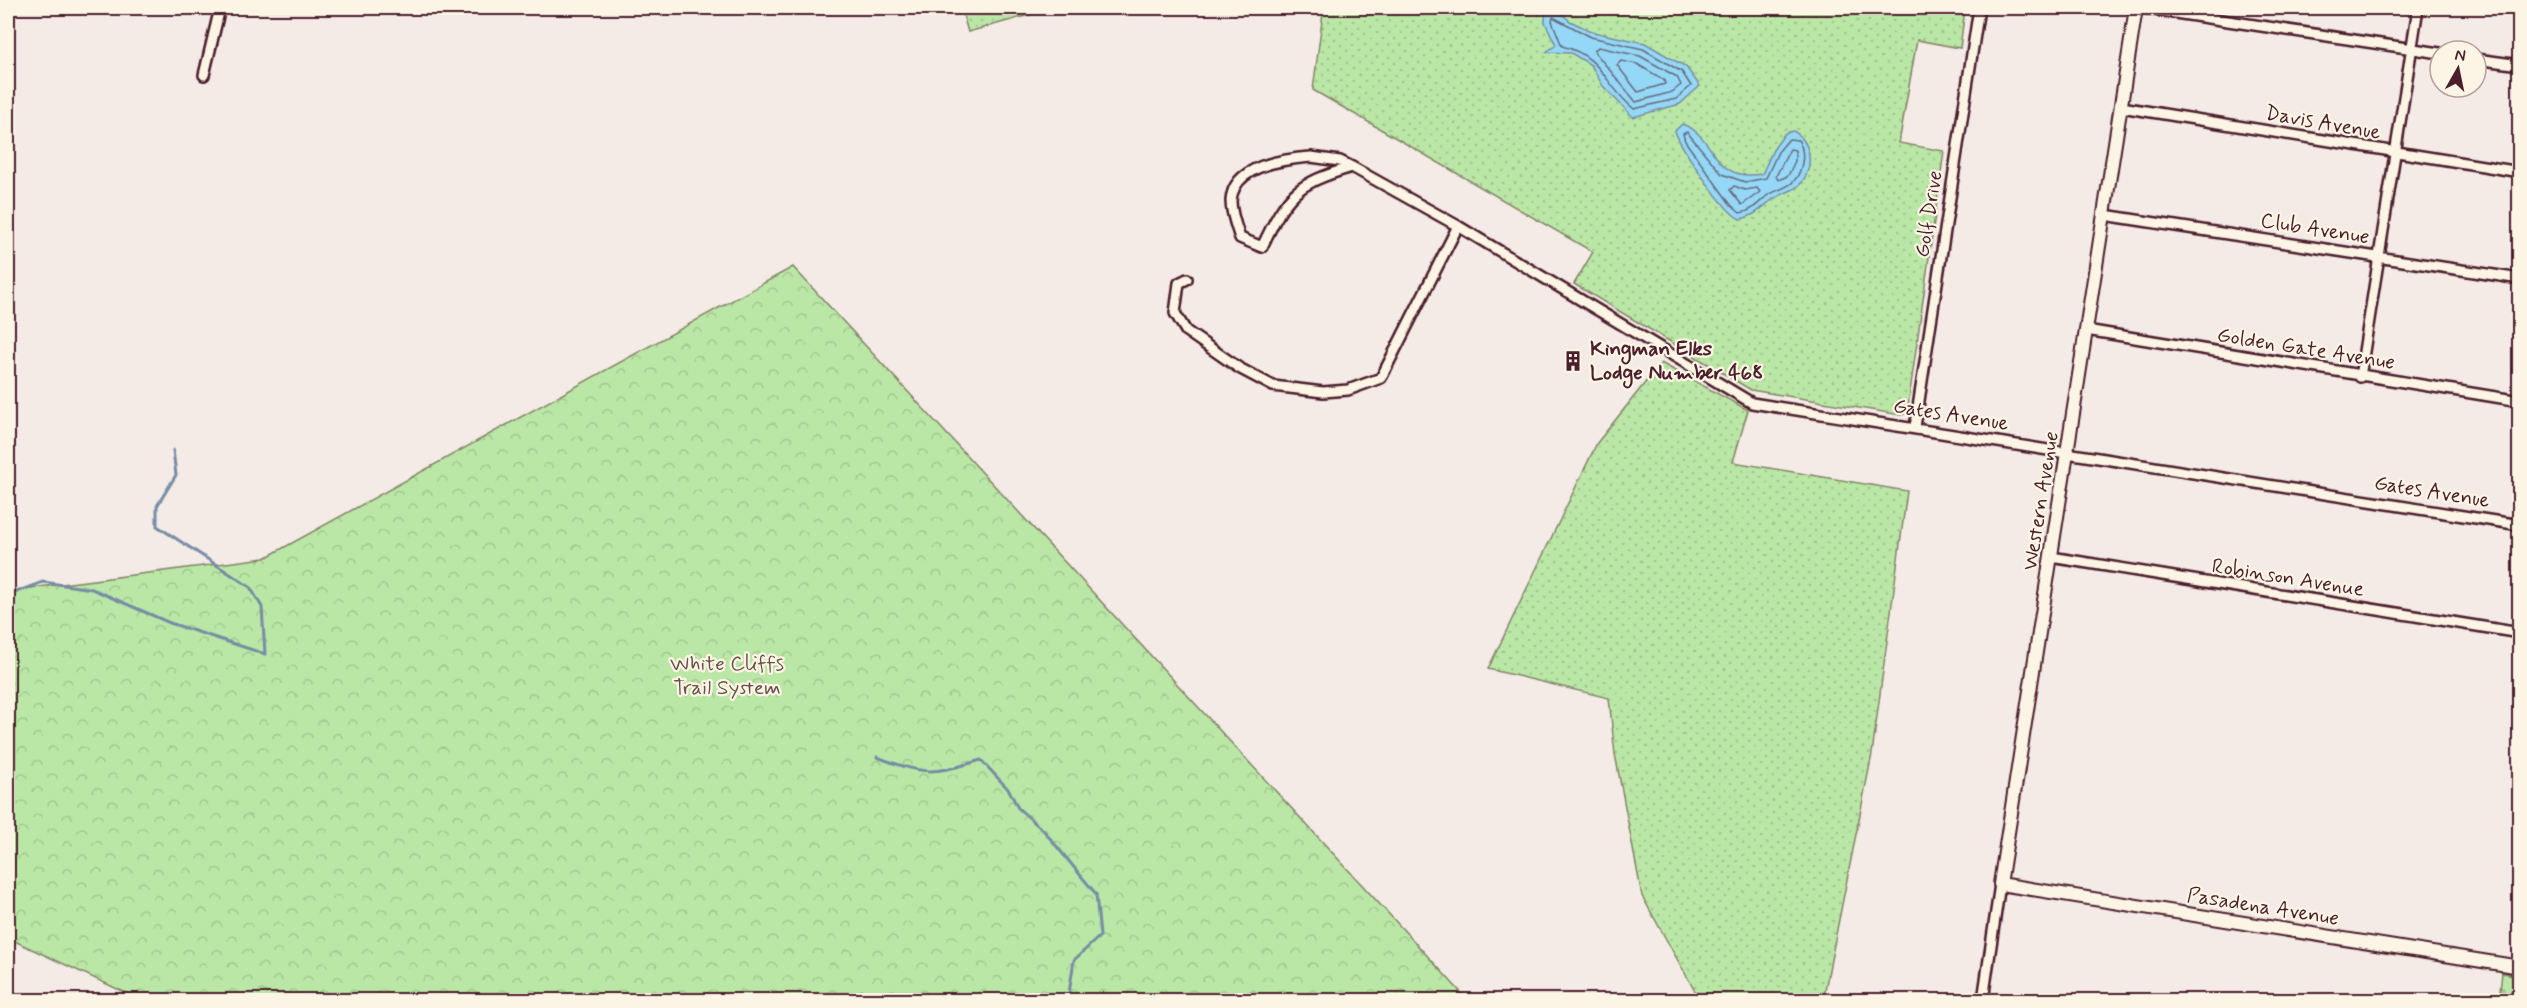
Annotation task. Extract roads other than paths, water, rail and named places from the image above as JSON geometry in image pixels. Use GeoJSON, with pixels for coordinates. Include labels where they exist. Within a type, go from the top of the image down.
{"type":"FeatureCollection","features":[{"type":"Feature","properties":{"kind":"street"},"geometry":{"type":"LineString","coordinates":[[204,75],[220,8]]}},
{"type":"Feature","properties":{"kind":"street","name":"Golf Drive"},"geometry":{"type":"LineString","coordinates":[[1915,427],[1979,8]]}},
{"type":"Feature","properties":{"kind":"street","name":"Western Avenue"},"geometry":{"type":"LineString","coordinates":[[1983,1000],[2136,8]]}},
{"type":"Feature","properties":{"kind":"street"},"geometry":{"type":"LineString","coordinates":[[2142,8],[2428,51]]}},
{"type":"Feature","properties":{"kind":"street"},"geometry":{"type":"LineString","coordinates":[[2360,377],[2418,8]]}},
{"type":"Feature","properties":{"kind":"street"},"geometry":{"type":"LineString","coordinates":[[2488,61],[2520,65]]}},
{"type":"Feature","properties":{"kind":"street","name":"Davis Avenue"},"geometry":{"type":"LineString","coordinates":[[2121,107],[2520,172]]}},
{"type":"Feature","properties":{"kind":"street","name":"Gates Avenue"},"geometry":{"type":"LineString","coordinates":[[1352,167],[1306,183],[1292,194],[1279,212],[1262,247],[1240,238],[1231,200],[1237,184],[1250,172],[1288,159],[1311,156],[1340,161],[1352,167],[1458,226],[1752,403],[1791,411],[1915,427],[2069,451],[2520,525]]}},
{"type":"Feature","properties":{"kind":"street","name":"Club Avenue"},"geometry":{"type":"LineString","coordinates":[[2104,215],[2520,279]]}},
{"type":"Feature","properties":{"kind":"street"},"geometry":{"type":"LineString","coordinates":[[1187,279],[1179,283],[1175,313],[1186,331],[1239,368],[1273,386],[1323,392],[1348,390],[1381,378],[1458,226]]}},
{"type":"Feature","properties":{"kind":"street","name":"Golden Gate Avenue"},"geometry":{"type":"LineString","coordinates":[[2086,330],[2360,377],[2520,401]]}},
{"type":"Feature","properties":{"kind":"street","name":"Robinson Avenue"},"geometry":{"type":"LineString","coordinates":[[2052,557],[2520,633]]}},
{"type":"Feature","properties":{"kind":"street","name":"Pasadena Avenue"},"geometry":{"type":"LineString","coordinates":[[2000,884],[2520,967]]}},
{"type":"Feature","properties":{"kind":"water"},"geometry":{"type":"Polygon","coordinates":[[[1546,8],[1555,8],[1570,21],[1593,32],[1645,43],[1686,67],[1700,86],[1680,104],[1633,117],[1603,86],[1591,65],[1571,53],[1546,52],[1556,45],[1545,22],[1546,8]]]}},
{"type":"Feature","properties":{"kind":"water"},"geometry":{"type":"Polygon","coordinates":[[[1682,124],[1694,130],[1702,138],[1723,165],[1733,172],[1745,175],[1762,174],[1773,150],[1785,133],[1793,131],[1805,142],[1808,149],[1807,174],[1797,187],[1775,198],[1753,214],[1740,219],[1715,193],[1685,151],[1675,131],[1682,124]]]}},
{"type":"Feature","properties":{"kind":"waterway"},"geometry":{"type":"LineString","coordinates":[[8,595],[43,582],[92,589],[170,623],[265,654],[262,607],[250,587],[157,526],[157,506],[176,475],[173,450]]}},
{"type":"Feature","properties":{"kind":"waterway"},"geometry":{"type":"LineString","coordinates":[[877,757],[918,770],[929,771],[981,760],[1009,790],[1018,808],[1044,831],[1096,894],[1100,936],[1074,960],[1068,1000]]}},
{"type":"Feature","properties":{"kind":"place","name":"Kingman Elks Lodge Number 468"},"geometry":{"type":"Point","coordinates":[1573,361]}},
{"type":"Feature","properties":{"kind":"park label","name":"White Cliffs Trail System"},"geometry":{"type":"Point","coordinates":[727,676]}}]}
